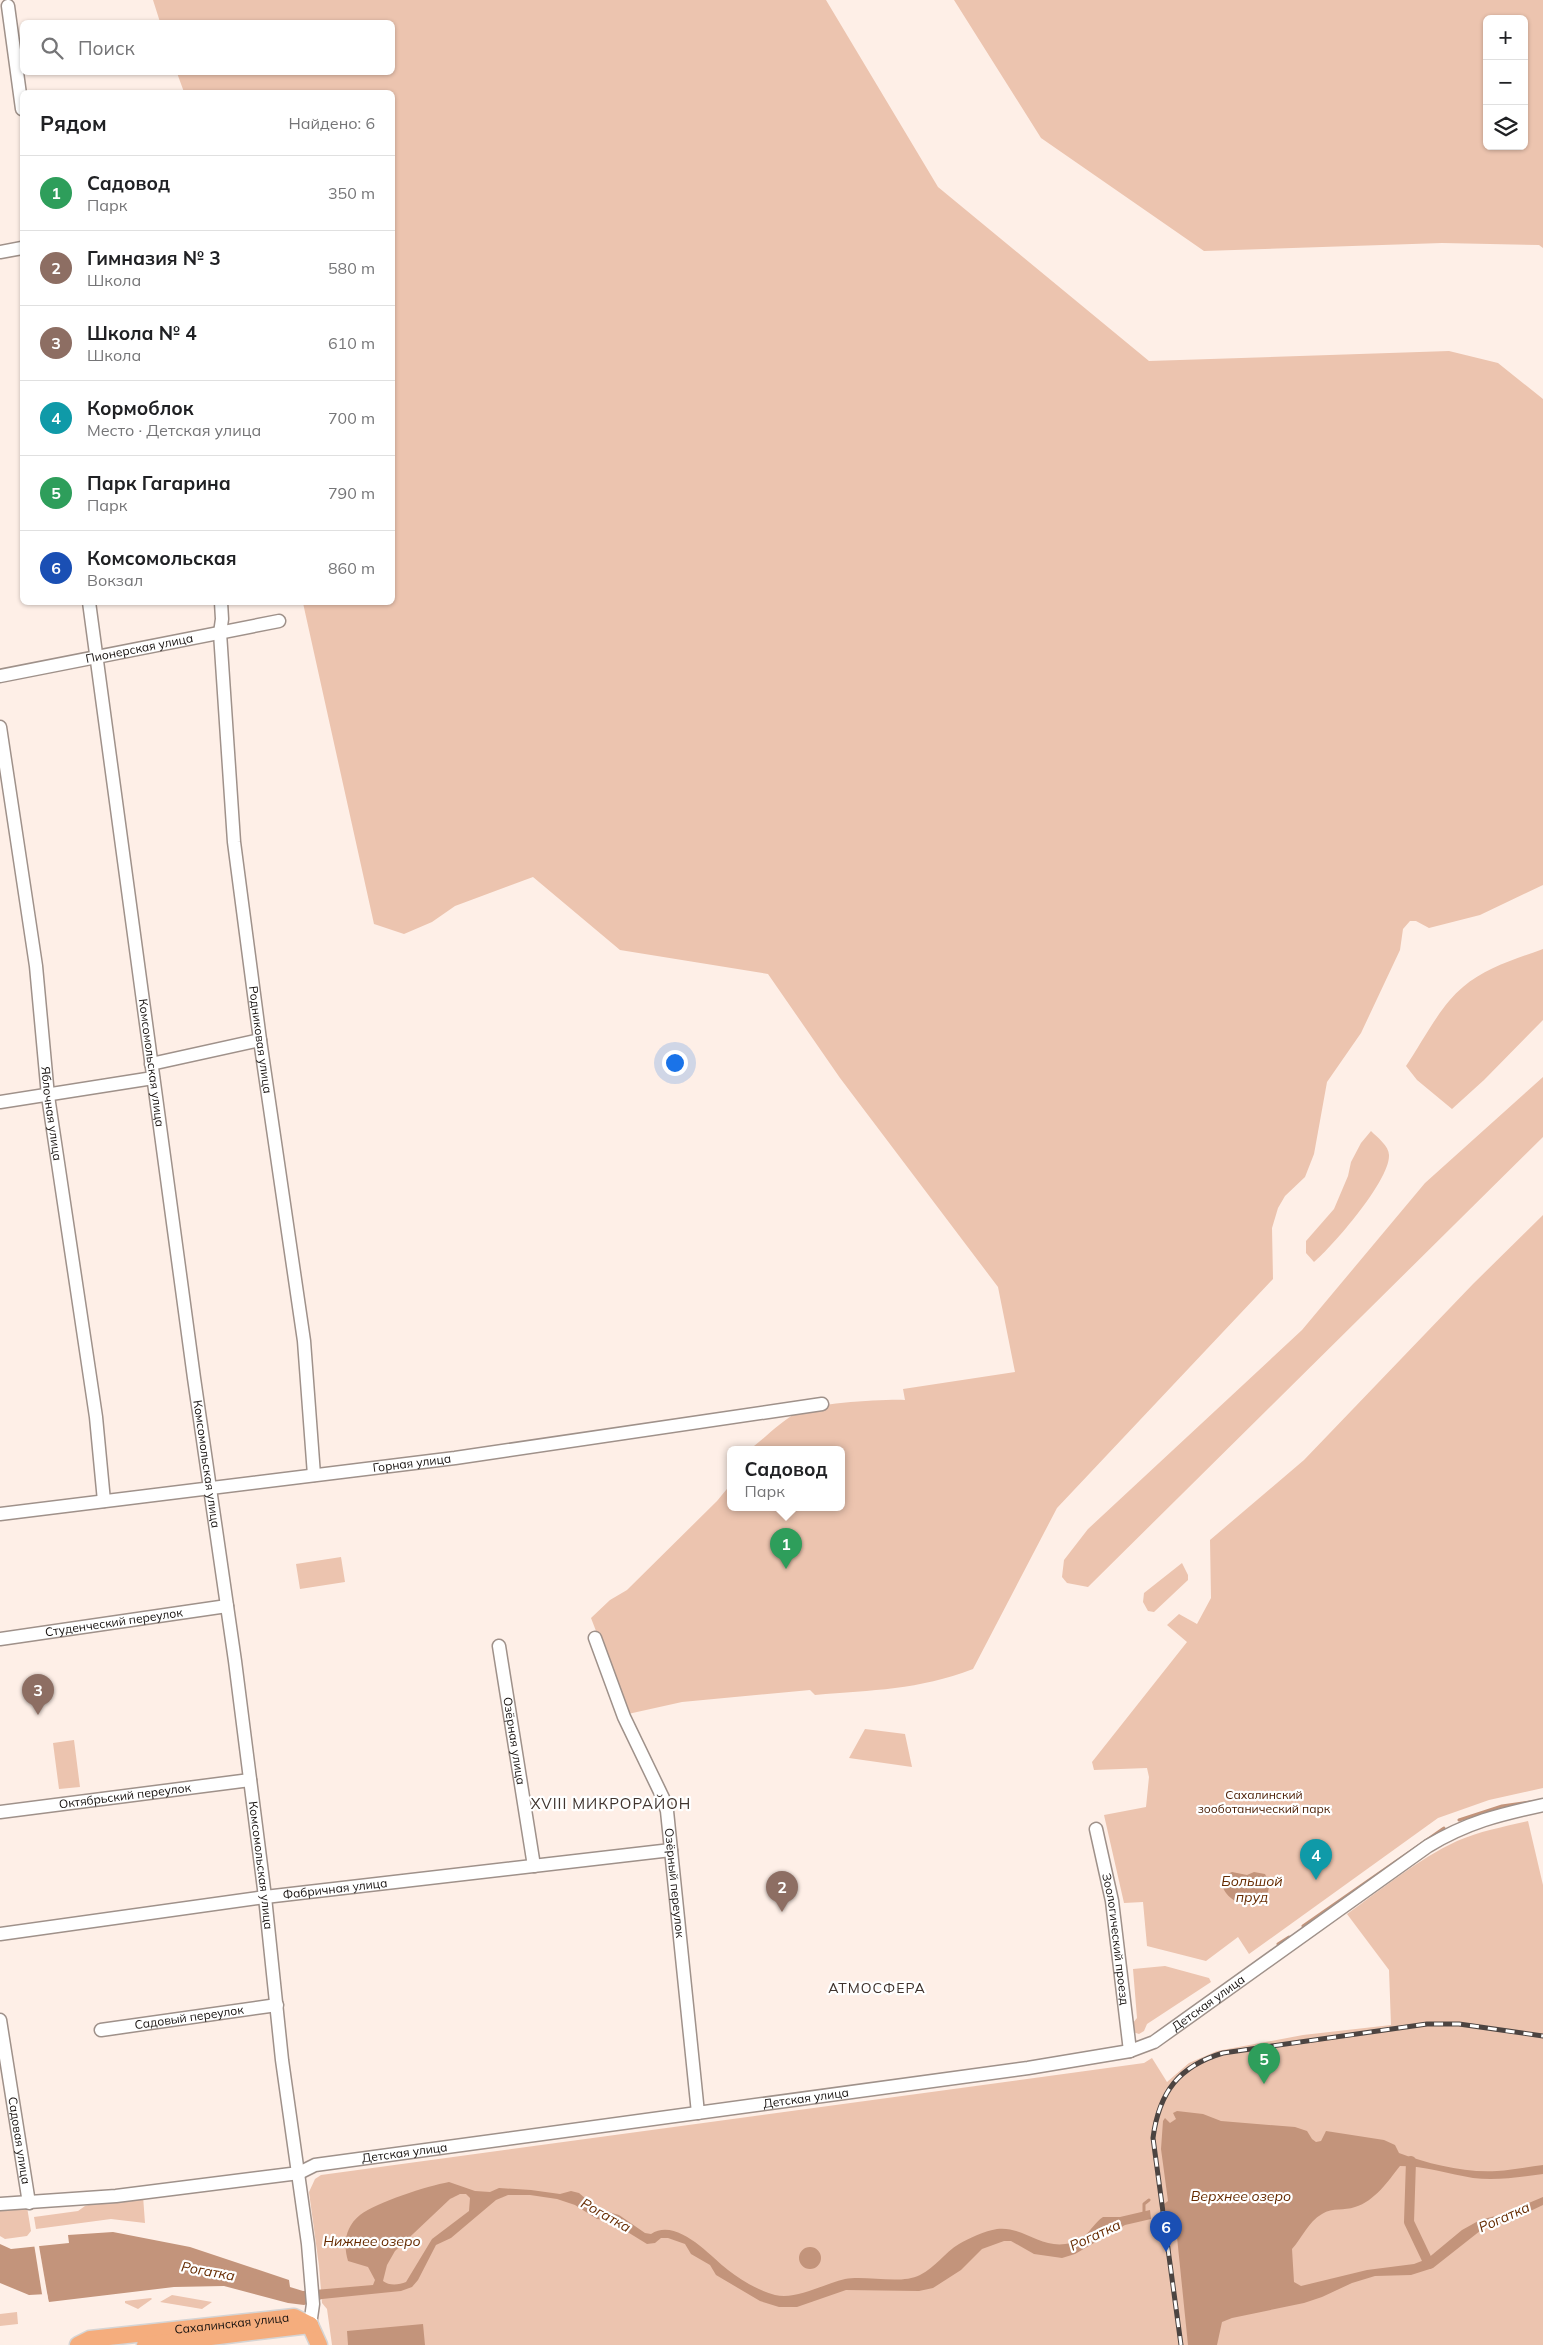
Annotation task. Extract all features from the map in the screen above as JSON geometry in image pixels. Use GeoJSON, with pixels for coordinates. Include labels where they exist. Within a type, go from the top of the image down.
{"type":"FeatureCollection","features":[{"type":"Feature","properties":{"kind":"main road","name":"Сахалинская улица"},"geometry":{"type":"LineString","coordinates":[[78,2345],[90,2339],[294,2317],[310,2325]]}},
{"type":"Feature","properties":{"kind":"main road","name":"Сахалинская улица"},"geometry":{"type":"LineString","coordinates":[[145,2345],[310,2325]]}},
{"type":"Feature","properties":{"kind":"main road","name":"Комсомольская улица"},"geometry":{"type":"LineString","coordinates":[[308,2345],[310,2325]]}},
{"type":"Feature","properties":{"kind":"main road"},"geometry":{"type":"LineString","coordinates":[[310,2325],[319,2345]]}},
{"type":"Feature","properties":{"kind":"street"},"geometry":{"type":"LineString","coordinates":[[8,6],[20,93]]}},
{"type":"Feature","properties":{"kind":"street"},"geometry":{"type":"LineString","coordinates":[[0,252],[20,248]]}},
{"type":"Feature","properties":{"kind":"street","name":"Комсомольская улица"},"geometry":{"type":"LineString","coordinates":[[89,605],[250,1780],[265,1897],[282,2060],[299,2173],[313,2304],[310,2325]]}},
{"type":"Feature","properties":{"kind":"street","name":"Родниковая улица"},"geometry":{"type":"LineString","coordinates":[[221,605],[220,633],[234,842],[260,1040],[304,1341],[314,1475]]}},
{"type":"Feature","properties":{"kind":"street","name":"Пионерская улица"},"geometry":{"type":"LineString","coordinates":[[0,676],[279,621]]}},
{"type":"Feature","properties":{"kind":"street","name":"Яблочная улица"},"geometry":{"type":"LineString","coordinates":[[0,727],[36,966],[48,1096],[96,1417],[104,1501]]}},
{"type":"Feature","properties":{"kind":"street"},"geometry":{"type":"LineString","coordinates":[[151,1064],[260,1040]]}},
{"type":"Feature","properties":{"kind":"street"},"geometry":{"type":"LineString","coordinates":[[0,1102],[48,1096],[153,1078]]}},
{"type":"Feature","properties":{"kind":"street","name":"Горная улица"},"geometry":{"type":"LineString","coordinates":[[0,1514],[455,1458],[822,1404]]}},
{"type":"Feature","properties":{"kind":"street","name":"Студенческий переулок"},"geometry":{"type":"LineString","coordinates":[[0,1639],[227,1606]]}},
{"type":"Feature","properties":{"kind":"street","name":"Озёрный переулок"},"geometry":{"type":"LineString","coordinates":[[595,1638],[624,1717],[663,1798],[667,1811],[698,2113]]}},
{"type":"Feature","properties":{"kind":"street","name":"Озёрная улица"},"geometry":{"type":"LineString","coordinates":[[499,1646],[534,1866]]}},
{"type":"Feature","properties":{"kind":"street","name":"Октябрьский переулок"},"geometry":{"type":"LineString","coordinates":[[0,1812],[250,1780]]}},
{"type":"Feature","properties":{"kind":"street","name":"Детская улица"},"geometry":{"type":"LineString","coordinates":[[0,2204],[116,2196],[299,2173],[315,2165],[1050,2064],[1130,2051],[1154,2042],[1428,1846],[1454,1830],[1486,1818],[1543,1805]]}},
{"type":"Feature","properties":{"kind":"street","name":"Зоологический проезд"},"geometry":{"type":"LineString","coordinates":[[1096,1829],[1112,1902],[1130,2051]]}},
{"type":"Feature","properties":{"kind":"street","name":"Фабричная улица"},"geometry":{"type":"LineString","coordinates":[[0,1934],[265,1897],[671,1850]]}},
{"type":"Feature","properties":{"kind":"street","name":"Садовый переулок"},"geometry":{"type":"LineString","coordinates":[[102,2030],[276,2005]]}},
{"type":"Feature","properties":{"kind":"street","name":"Садовая улица"},"geometry":{"type":"LineString","coordinates":[[0,2020],[29,2203]]}},
{"type":"Feature","properties":{"kind":"green space"},"geometry":{"type":"Polygon","coordinates":[[[153,0],[826,0],[938,187],[1149,361],[1449,351],[1498,363],[1543,399],[1543,885],[1480,915],[1429,928],[1416,921],[1410,921],[1403,929],[1400,950],[1361,1033],[1327,1082],[1314,1154],[1305,1177],[1285,1196],[1278,1208],[1272,1228],[1273,1279],[1057,1508],[973,1669],[933,1681],[895,1688],[815,1695],[810,1690],[682,1702],[628,1714],[591,1618],[610,1600],[627,1590],[727,1489],[727,1511],[845,1511],[845,1446],[754,1446],[779,1425],[806,1409],[867,1401],[905,1400],[903,1389],[1015,1372],[998,1287],[840,1078],[768,974],[620,950],[533,877],[455,906],[432,922],[404,934],[374,924],[303,605],[395,605],[395,90],[183,90],[178,75],[395,75],[395,20],[159,20],[153,0]]]}},
{"type":"Feature","properties":{"kind":"green space"},"geometry":{"type":"Polygon","coordinates":[[[954,0],[1543,0],[1543,248],[1539,245],[1442,243],[1204,251],[1041,138],[954,0]]]}},
{"type":"Feature","properties":{"kind":"green space"},"geometry":{"type":"Polygon","coordinates":[[[1543,949],[1543,1020],[1484,1080],[1452,1109],[1417,1080],[1406,1066],[1439,1014],[1463,987],[1491,969],[1543,949]]]}},
{"type":"Feature","properties":{"kind":"green space"},"geometry":{"type":"Polygon","coordinates":[[[1543,1077],[1543,1137],[1088,1587],[1067,1583],[1062,1577],[1064,1560],[1088,1529],[1302,1330],[1425,1183],[1543,1077]]]}},
{"type":"Feature","properties":{"kind":"green space"},"geometry":{"type":"Polygon","coordinates":[[[1371,1131],[1387,1148],[1389,1155],[1387,1166],[1371,1196],[1359,1212],[1314,1262],[1306,1253],[1306,1241],[1334,1209],[1348,1176],[1351,1162],[1361,1143],[1371,1131]]]}},
{"type":"Feature","properties":{"kind":"green space","name":"Сахалинский зооботанический парк"},"geometry":{"type":"Polygon","coordinates":[[[1543,1215],[1543,1788],[1489,1800],[1438,1818],[1249,1954],[1238,1937],[1206,1961],[1147,1946],[1143,1902],[1124,1903],[1104,1815],[1146,1807],[1149,1777],[1147,1768],[1094,1770],[1092,1762],[1187,1642],[1167,1625],[1179,1614],[1197,1624],[1211,1598],[1210,1540],[1304,1460],[1473,1284],[1543,1215]]]}},
{"type":"Feature","properties":{"kind":"green space"},"geometry":{"type":"Polygon","coordinates":[[[341,1557],[345,1582],[300,1589],[296,1564],[341,1557]]]}},
{"type":"Feature","properties":{"kind":"green space"},"geometry":{"type":"Polygon","coordinates":[[[1182,1563],[1188,1575],[1188,1580],[1154,1612],[1148,1611],[1143,1602],[1144,1593],[1182,1563]]]}},
{"type":"Feature","properties":{"kind":"green space"},"geometry":{"type":"Polygon","coordinates":[[[865,1729],[905,1734],[912,1767],[849,1758],[865,1729]]]}},
{"type":"Feature","properties":{"kind":"green space"},"geometry":{"type":"Polygon","coordinates":[[[74,1740],[80,1787],[59,1789],[53,1743],[74,1740]]]}},
{"type":"Feature","properties":{"kind":"green space"},"geometry":{"type":"Polygon","coordinates":[[[1528,1821],[1543,1885],[1543,2345],[332,2345],[327,2309],[322,2303],[309,2192],[315,2179],[321,2175],[1144,2063],[1152,2058],[1167,2082],[1189,2063],[1217,2051],[1303,2035],[1391,2025],[1389,1970],[1347,1914],[1400,1875],[1443,1848],[1474,1834],[1528,1821]]]}},
{"type":"Feature","properties":{"kind":"green space"},"geometry":{"type":"Polygon","coordinates":[[[1165,1966],[1209,1978],[1211,1982],[1147,2024],[1144,2031],[1139,2034],[1133,2032],[1132,2024],[1137,2018],[1133,1969],[1165,1966]]]}},
{"type":"Feature","properties":{"kind":"green space"},"geometry":{"type":"Polygon","coordinates":[[[143,2196],[145,2223],[111,2219],[36,2229],[34,2217],[78,2211],[85,2206],[114,2198],[143,2196]]]}},
{"type":"Feature","properties":{"kind":"green space"},"geometry":{"type":"Polygon","coordinates":[[[27,2207],[31,2231],[27,2236],[5,2239],[0,2236],[0,2210],[27,2207]]]}},
{"type":"Feature","properties":{"kind":"green space"},"geometry":{"type":"Polygon","coordinates":[[[172,2295],[212,2302],[202,2309],[160,2302],[172,2295]]]}},
{"type":"Feature","properties":{"kind":"green space"},"geometry":{"type":"Polygon","coordinates":[[[151,2298],[138,2309],[125,2303],[125,2301],[151,2298]]]}},
{"type":"Feature","properties":{"kind":"green space"},"geometry":{"type":"Polygon","coordinates":[[[17,2312],[18,2324],[0,2326],[0,2314],[17,2312]]]}},
{"type":"Feature","properties":{"kind":"water","name":"Большой пруд"},"geometry":{"type":"Polygon","coordinates":[[[1232,1872],[1247,1875],[1254,1872],[1265,1874],[1270,1884],[1267,1895],[1257,1902],[1247,1904],[1238,1902],[1230,1897],[1224,1891],[1222,1883],[1224,1877],[1232,1872]]]}},
{"type":"Feature","properties":{"kind":"water","name":"Верхнее озеро"},"geometry":{"type":"Polygon","coordinates":[[[1177,2111],[1203,2114],[1221,2121],[1295,2127],[1307,2131],[1316,2142],[1321,2141],[1326,2131],[1384,2140],[1395,2145],[1399,2153],[1434,2164],[1472,2171],[1497,2171],[1543,2165],[1543,2174],[1491,2179],[1473,2178],[1428,2169],[1400,2166],[1369,2200],[1351,2208],[1326,2212],[1317,2217],[1309,2226],[1292,2249],[1294,2282],[1301,2286],[1367,2270],[1414,2264],[1427,2259],[1462,2230],[1480,2220],[1503,2214],[1543,2197],[1543,2205],[1507,2222],[1485,2227],[1433,2268],[1411,2275],[1375,2276],[1352,2283],[1304,2303],[1232,2318],[1222,2322],[1217,2345],[1188,2345],[1177,2237],[1170,2214],[1166,2213],[1164,2204],[1168,2201],[1161,2149],[1163,2121],[1165,2118],[1170,2123],[1176,2119],[1173,2113],[1177,2111]]]}},
{"type":"Feature","properties":{"kind":"water"},"geometry":{"type":"Polygon","coordinates":[[[449,2182],[475,2191],[490,2192],[499,2188],[560,2194],[571,2191],[579,2193],[598,2209],[619,2215],[645,2233],[651,2234],[661,2230],[671,2230],[682,2234],[703,2248],[744,2281],[769,2293],[783,2296],[801,2293],[845,2279],[893,2280],[912,2278],[926,2272],[959,2244],[992,2230],[1008,2229],[1049,2243],[1060,2244],[1072,2242],[1084,2236],[1103,2217],[1120,2217],[1150,2210],[1151,2219],[1125,2225],[1075,2254],[1062,2258],[1034,2254],[1011,2241],[1004,2241],[982,2249],[961,2270],[933,2288],[919,2291],[846,2290],[797,2307],[779,2307],[760,2301],[716,2275],[710,2265],[691,2254],[685,2244],[668,2238],[661,2238],[655,2243],[647,2244],[608,2220],[597,2219],[575,2205],[557,2199],[530,2195],[508,2195],[496,2200],[451,2238],[436,2245],[418,2280],[412,2287],[401,2291],[322,2299],[304,2305],[288,2303],[224,2286],[174,2287],[49,2302],[47,2294],[29,2295],[0,2283],[0,2244],[11,2249],[69,2243],[68,2235],[113,2232],[190,2247],[289,2280],[290,2287],[303,2291],[373,2285],[375,2280],[368,2267],[348,2261],[346,2236],[351,2225],[360,2215],[378,2205],[449,2182]],[[460,2194],[450,2199],[395,2251],[387,2265],[383,2281],[388,2284],[406,2282],[432,2239],[469,2211],[470,2198],[466,2194],[460,2194]]]}},
{"type":"Feature","properties":{"kind":"water"},"geometry":{"type":"Polygon","coordinates":[[[810,2247],[818,2250],[821,2258],[818,2266],[810,2269],[802,2266],[799,2258],[802,2250],[810,2247]]]}},
{"type":"Feature","properties":{"kind":"water"},"geometry":{"type":"Polygon","coordinates":[[[423,2324],[425,2345],[348,2345],[347,2331],[423,2324]]]}},
{"type":"Feature","properties":{"kind":"pier"},"geometry":{"type":"Polygon","coordinates":[[[38,2243],[48,2298],[43,2297],[42,2294],[34,2244],[38,2243]]]}},
{"type":"Feature","properties":{"kind":"waterway"},"geometry":{"type":"LineString","coordinates":[[1459,1820],[1502,1806],[1530,1802]]}},
{"type":"Feature","properties":{"kind":"waterway"},"geometry":{"type":"LineString","coordinates":[[1303,1926],[1444,1828]]}},
{"type":"Feature","properties":{"kind":"waterway"},"geometry":{"type":"LineString","coordinates":[[1278,1944],[1289,1937]]}},
{"type":"Feature","properties":{"kind":"waterway"},"geometry":{"type":"LineString","coordinates":[[1411,2161],[1409,2222],[1429,2264]]}},
{"type":"Feature","properties":{"kind":"waterway"},"geometry":{"type":"LineString","coordinates":[[1144,2213],[1144,2204],[1149,2200]]}},
{"type":"Feature","properties":{"kind":"railway"},"geometry":{"type":"LineString","coordinates":[[1181,2345],[1153,2138],[1160,2107],[1166,2094],[1183,2073],[1194,2065],[1223,2053],[1427,2024],[1459,2024],[1543,2036]]}},
{"type":"Feature","properties":{"kind":"place","name":"Садовод"},"geometry":{"type":"Point","coordinates":[786,1569]}},
{"type":"Feature","properties":{"kind":"place","name":"Школа № 4"},"geometry":{"type":"Point","coordinates":[38,1715]}},
{"type":"Feature","properties":{"kind":"place","name":"Кормоблок"},"geometry":{"type":"Point","coordinates":[1316,1880]}},
{"type":"Feature","properties":{"kind":"place","name":"Гимназия № 3"},"geometry":{"type":"Point","coordinates":[782,1912]}},
{"type":"Feature","properties":{"kind":"place","name":"Парк Гагарина"},"geometry":{"type":"Point","coordinates":[1264,2084]}},
{"type":"Feature","properties":{"kind":"place","name":"Комсомольская"},"geometry":{"type":"Point","coordinates":[1166,2252]}},
{"type":"Feature","properties":{"kind":"district","name":"XVIII МИКРОРАЙОН"},"geometry":{"type":"Point","coordinates":[611,1804]}},
{"type":"Feature","properties":{"kind":"district","name":"АТМОСФЕРА"},"geometry":{"type":"Point","coordinates":[877,1988]}},
{"type":"Feature","properties":{"kind":"water label","name":"Рогатка"},"geometry":{"type":"Point","coordinates":[606,2215]}},
{"type":"Feature","properties":{"kind":"water label","name":"Рогатка"},"geometry":{"type":"Point","coordinates":[1504,2217]}},
{"type":"Feature","properties":{"kind":"water label","name":"Рогатка"},"geometry":{"type":"Point","coordinates":[1095,2235]}},
{"type":"Feature","properties":{"kind":"water label","name":"Нижнее озеро"},"geometry":{"type":"Point","coordinates":[372,2241]}},
{"type":"Feature","properties":{"kind":"water label","name":"Рогатка"},"geometry":{"type":"Point","coordinates":[208,2271]}}]}
